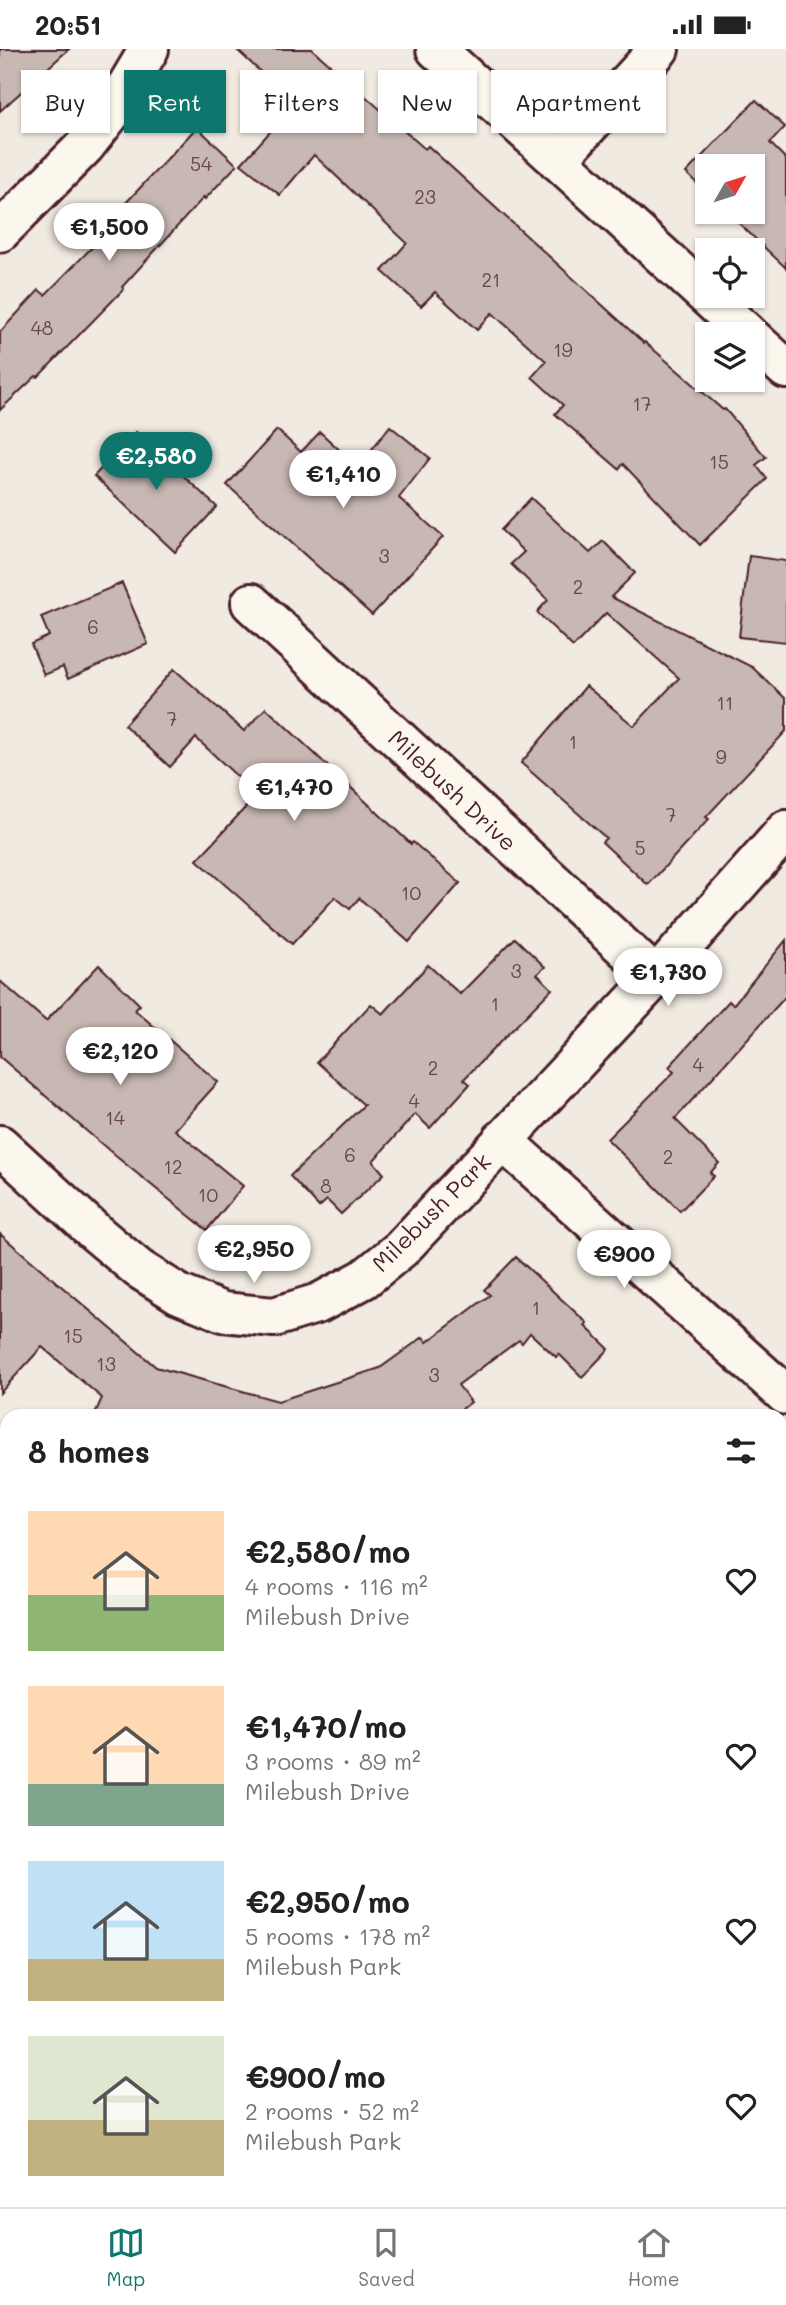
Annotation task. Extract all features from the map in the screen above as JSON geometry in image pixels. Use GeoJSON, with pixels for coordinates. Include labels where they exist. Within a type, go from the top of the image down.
{"type":"FeatureCollection","features":[{"type":"Feature","properties":{"kind":"street"},"geometry":{"type":"LineString","coordinates":[[0,232],[85,146],[111,113],[149,49]]}},
{"type":"Feature","properties":{"kind":"street"},"geometry":{"type":"LineString","coordinates":[[436,49],[735,322]]}},
{"type":"Feature","properties":{"kind":"street"},"geometry":{"type":"LineString","coordinates":[[557,160],[659,49]]}},
{"type":"Feature","properties":{"kind":"street"},"geometry":{"type":"LineString","coordinates":[[765,350],[786,369]]}},
{"type":"Feature","properties":{"kind":"street","name":"Milebush Drive"},"geometry":{"type":"LineString","coordinates":[[251,603],[656,977]]}},
{"type":"Feature","properties":{"kind":"street"},"geometry":{"type":"LineString","coordinates":[[502,1140],[656,977],[786,830]]}},
{"type":"Feature","properties":{"kind":"street","name":"Milebush Park"},"geometry":{"type":"LineString","coordinates":[[0,1145],[139,1269],[179,1294],[223,1312],[274,1317],[319,1303],[364,1279],[401,1249],[502,1140],[786,1395]]}},
{"type":"Feature","properties":{"kind":"building"},"geometry":{"type":"Polygon","coordinates":[[[0,49],[69,49],[46,70],[21,70],[21,92],[0,111],[0,49]]]}},
{"type":"Feature","properties":{"kind":"building"},"geometry":{"type":"Polygon","coordinates":[[[236,49],[312,49],[336,70],[259,70],[236,49]]]}},
{"type":"Feature","properties":{"kind":"building"},"geometry":{"type":"Polygon","coordinates":[[[364,95],[378,107],[378,133],[407,133],[425,149],[428,146],[644,343],[695,386],[695,392],[702,392],[725,409],[766,457],[756,465],[767,479],[700,545],[623,464],[619,469],[555,414],[563,405],[532,377],[546,361],[492,313],[477,330],[435,292],[421,306],[382,271],[407,243],[314,155],[280,195],[241,164],[269,133],[364,133],[364,95]]]}},
{"type":"Feature","properties":{"kind":"building"},"geometry":{"type":"Polygon","coordinates":[[[756,100],[785,127],[770,143],[786,159],[786,268],[765,248],[765,238],[754,238],[740,224],[765,224],[765,154],[704,154],[756,100]]]}},
{"type":"Feature","properties":{"kind":"building"},"geometry":{"type":"Polygon","coordinates":[[[191,133],[203,133],[237,165],[205,199],[204,197],[122,287],[124,289],[38,377],[0,410],[0,332],[39,290],[45,295],[113,226],[108,222],[191,133]]]}},
{"type":"Feature","properties":{"kind":"building"},"geometry":{"type":"Polygon","coordinates":[[[695,164],[695,182],[686,173],[695,164]]]}},
{"type":"Feature","properties":{"kind":"building"},"geometry":{"type":"Polygon","coordinates":[[[390,426],[430,458],[399,498],[443,537],[372,615],[227,485],[277,430],[301,452],[320,432],[358,467],[390,426]]]}},
{"type":"Feature","properties":{"kind":"building"},"geometry":{"type":"Polygon","coordinates":[[[136,432],[217,507],[175,552],[94,476],[136,432]]]}},
{"type":"Feature","properties":{"kind":"building"},"geometry":{"type":"Polygon","coordinates":[[[531,498],[590,553],[603,541],[635,573],[611,597],[752,667],[786,699],[786,731],[706,817],[709,819],[648,885],[602,842],[606,838],[521,763],[586,686],[634,726],[679,678],[606,613],[573,647],[537,612],[548,600],[511,564],[524,552],[501,530],[531,498]]]}},
{"type":"Feature","properties":{"kind":"building"},"geometry":{"type":"Polygon","coordinates":[[[749,556],[786,561],[786,642],[739,637],[749,556]]]}},
{"type":"Feature","properties":{"kind":"building"},"geometry":{"type":"Polygon","coordinates":[[[122,583],[148,644],[68,679],[63,667],[44,675],[31,644],[49,636],[41,617],[122,583]]]}},
{"type":"Feature","properties":{"kind":"building"},"geometry":{"type":"Polygon","coordinates":[[[174,669],[244,731],[266,708],[411,844],[413,842],[460,883],[409,942],[359,898],[350,909],[335,897],[292,944],[197,860],[257,795],[196,738],[170,767],[124,725],[174,669]]]}},
{"type":"Feature","properties":{"kind":"building"},"geometry":{"type":"Polygon","coordinates":[[[515,938],[545,967],[537,974],[552,989],[464,1079],[470,1084],[430,1128],[415,1114],[373,1161],[384,1174],[341,1214],[327,1200],[319,1207],[290,1176],[364,1105],[317,1062],[371,1004],[383,1014],[428,965],[460,994],[515,938]]]}},
{"type":"Feature","properties":{"kind":"building"},"geometry":{"type":"Polygon","coordinates":[[[786,940],[786,996],[675,1119],[719,1163],[710,1173],[714,1176],[680,1211],[607,1139],[674,1072],[669,1067],[729,1001],[733,1005],[786,940]]]}},
{"type":"Feature","properties":{"kind":"building"},"geometry":{"type":"Polygon","coordinates":[[[99,965],[140,1005],[135,1010],[218,1082],[175,1130],[243,1186],[207,1230],[0,1057],[0,981],[46,1021],[99,965]]]}},
{"type":"Feature","properties":{"kind":"building"},"geometry":{"type":"Polygon","coordinates":[[[0,1234],[156,1367],[278,1401],[380,1368],[423,1337],[427,1342],[490,1295],[484,1290],[516,1257],[587,1323],[585,1326],[609,1349],[582,1377],[559,1354],[556,1357],[530,1333],[522,1343],[519,1340],[458,1385],[471,1402],[462,1409],[97,1409],[102,1398],[42,1347],[0,1393],[0,1234]]]}}]}
